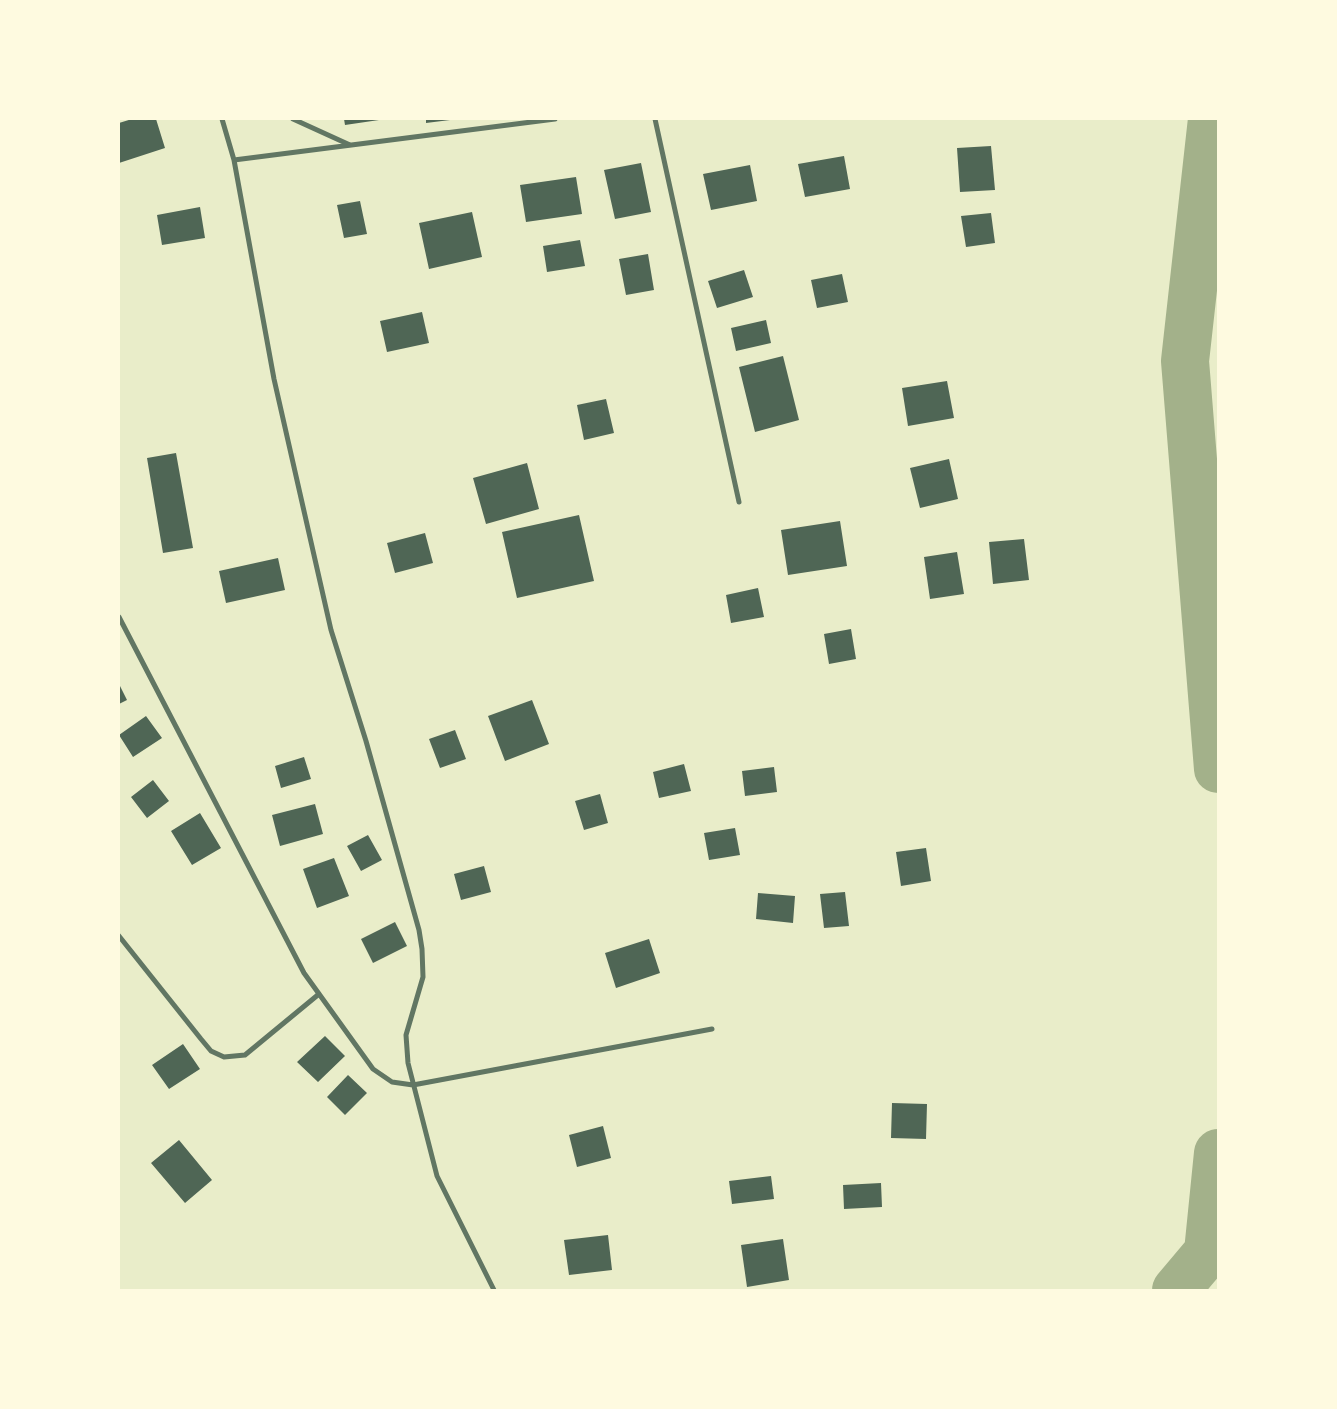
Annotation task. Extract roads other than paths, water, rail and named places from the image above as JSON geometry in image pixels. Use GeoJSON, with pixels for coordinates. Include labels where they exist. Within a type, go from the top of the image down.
{"type":"FeatureCollection","features":[{"type":"Feature","properties":{"kind":"street"},"geometry":{"type":"LineString","coordinates":[[222,119],[234,160],[274,379],[331,630],[366,741],[419,930],[422,949],[422,977],[406,1035],[408,1063],[413,1085],[437,1176],[494,1290]]}},
{"type":"Feature","properties":{"kind":"street"},"geometry":{"type":"LineString","coordinates":[[293,119],[351,145]]}},
{"type":"Feature","properties":{"kind":"street"},"geometry":{"type":"LineString","coordinates":[[234,160],[555,119]]}},
{"type":"Feature","properties":{"kind":"street"},"geometry":{"type":"LineString","coordinates":[[655,119],[738,502]]}},
{"type":"Feature","properties":{"kind":"street"},"geometry":{"type":"LineString","coordinates":[[119,616],[299,964],[373,1069],[392,1082],[413,1085],[712,1029]]}},
{"type":"Feature","properties":{"kind":"street"},"geometry":{"type":"LineString","coordinates":[[119,936],[201,1039],[212,1051],[224,1057],[245,1055],[319,994]]}},
{"type":"Feature","properties":{"kind":"waterway"},"geometry":{"type":"LineString","coordinates":[[1212,119],[1185,361],[1218,769]]}},
{"type":"Feature","properties":{"kind":"waterway"},"geometry":{"type":"LineString","coordinates":[[1176,1290],[1208,1252],[1218,1153]]}}]}
